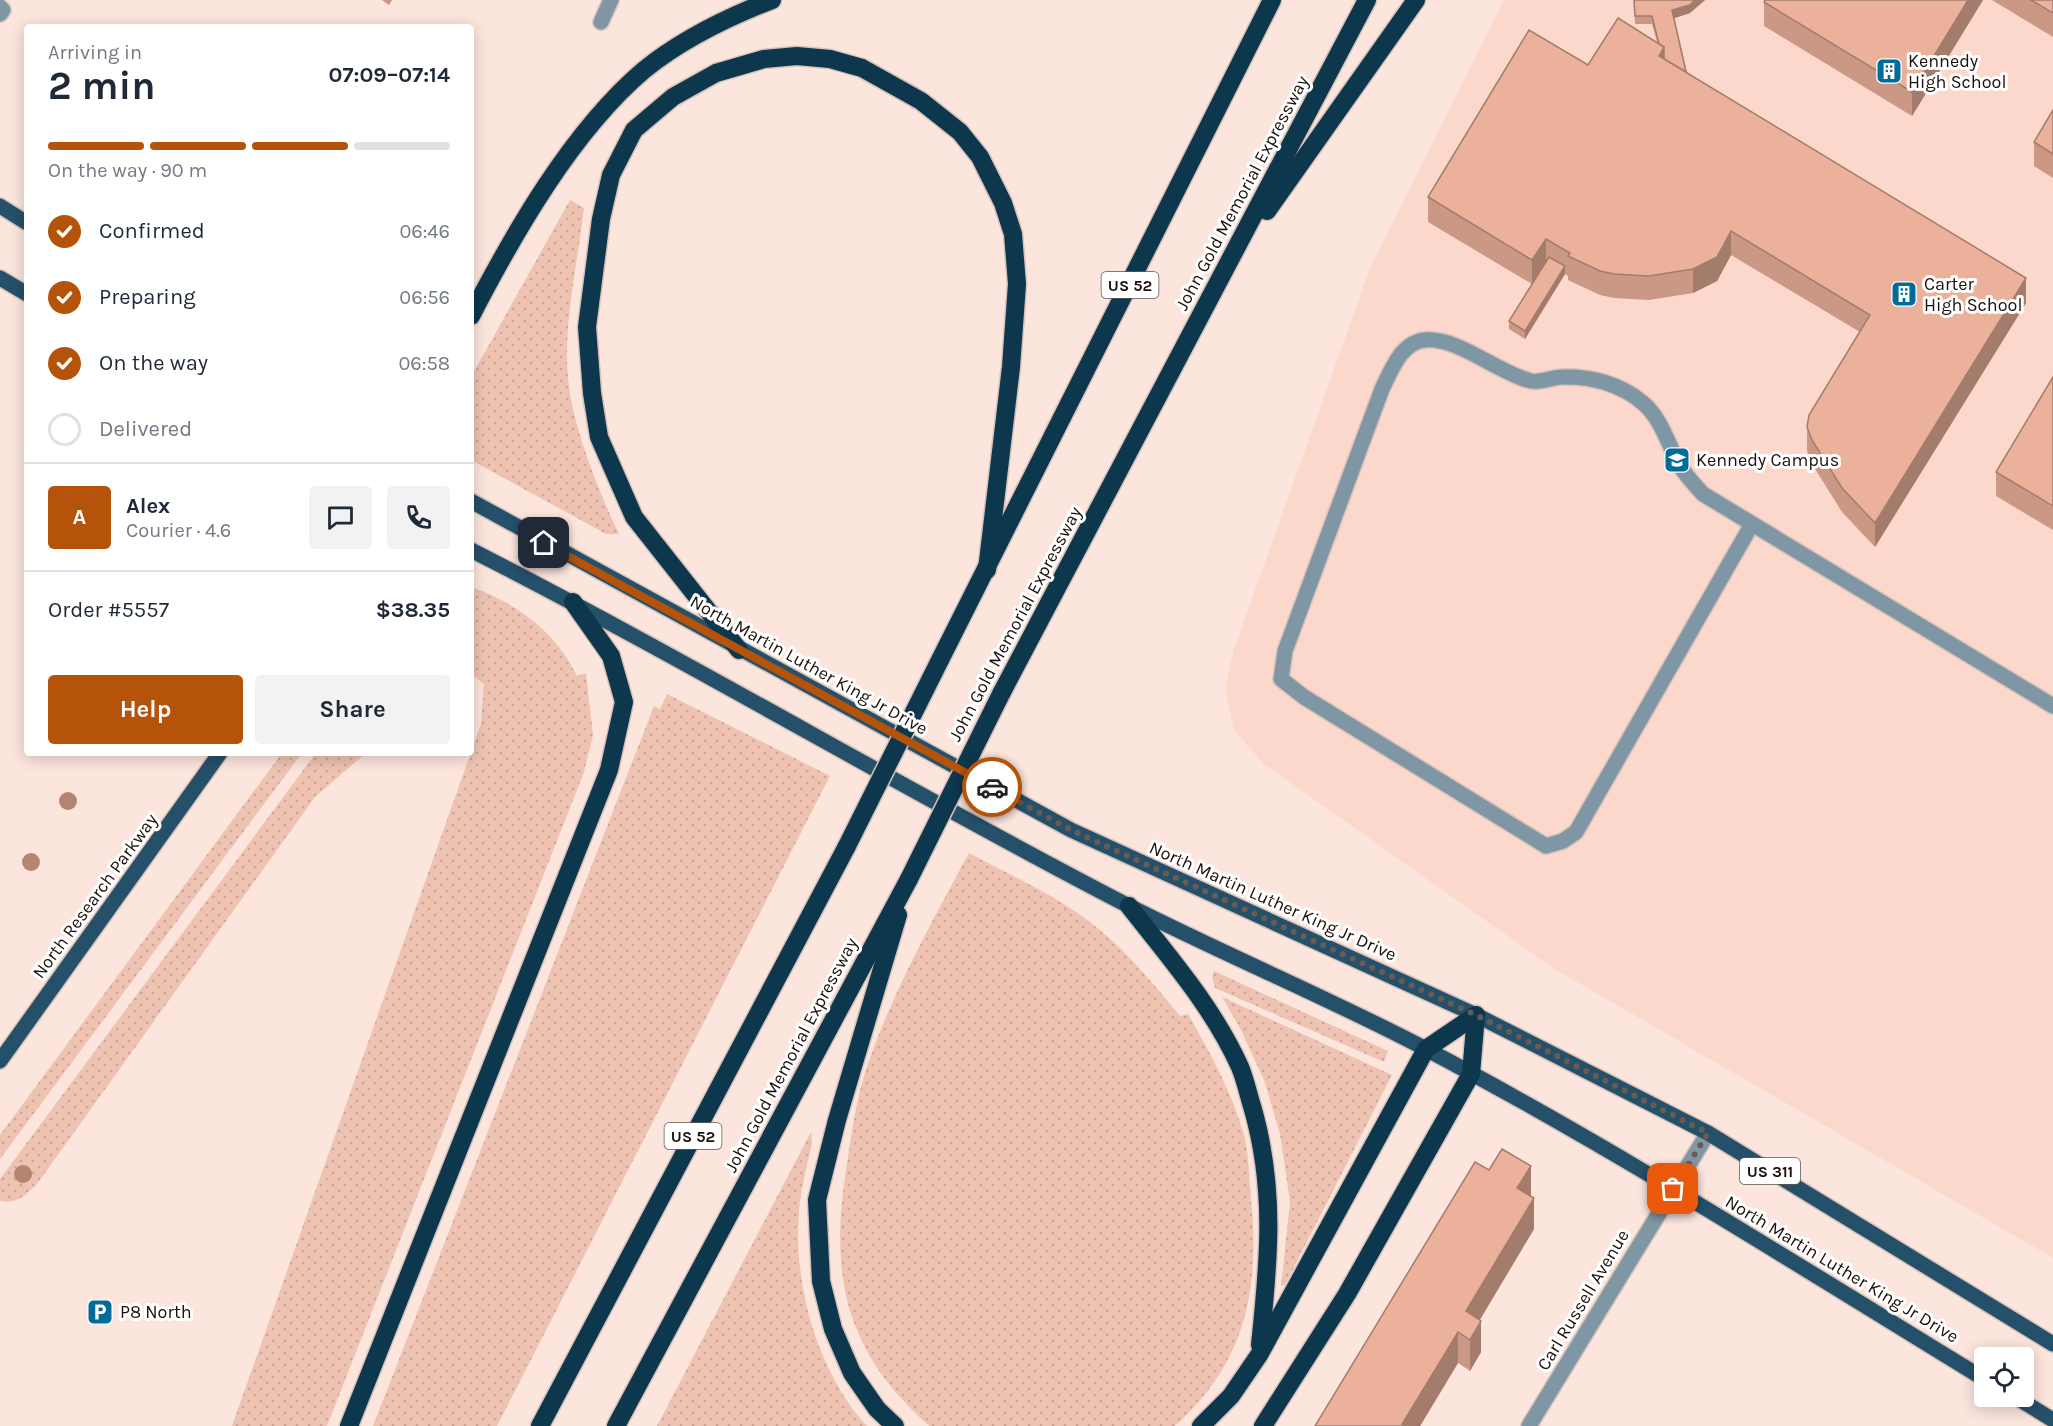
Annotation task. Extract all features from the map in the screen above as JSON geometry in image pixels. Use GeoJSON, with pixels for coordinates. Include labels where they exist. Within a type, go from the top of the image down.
{"type":"FeatureCollection","features":[{"type":"Feature","properties":{"kind":"highway"},"geometry":{"type":"LineString","coordinates":[[474,310],[495,270],[547,184],[597,118],[644,71],[684,42],[772,0]]}},
{"type":"Feature","properties":{"kind":"highway","name":"US 52"},"geometry":{"type":"LineString","coordinates":[[540,1426],[847,846],[1272,0]]}},
{"type":"Feature","properties":{"kind":"highway","name":"John Gold Memorial Expressway"},"geometry":{"type":"LineString","coordinates":[[616,1426],[909,879],[1001,694],[1367,0]]}},
{"type":"Feature","properties":{"kind":"highway"},"geometry":{"type":"LineString","coordinates":[[1224,271],[1416,0]]}},
{"type":"Feature","properties":{"kind":"highway"},"geometry":{"type":"LineString","coordinates":[[739,650],[634,517],[599,437],[592,393],[587,327],[601,219],[611,175],[634,130],[673,98],[716,73],[764,59],[797,56],[830,59],[862,68],[921,101],[960,132],[980,157],[1003,203],[1013,234],[1017,284],[1011,367],[987,570]]}},
{"type":"Feature","properties":{"kind":"highway"},"geometry":{"type":"LineString","coordinates":[[349,1426],[609,770],[624,702],[611,656],[573,602]]}},
{"type":"Feature","properties":{"kind":"highway"},"geometry":{"type":"LineString","coordinates":[[896,1426],[877,1410],[852,1373],[833,1329],[821,1281],[817,1200],[837,1120],[909,879]]}},
{"type":"Feature","properties":{"kind":"highway"},"geometry":{"type":"LineString","coordinates":[[1129,906],[1202,1000],[1240,1067],[1259,1131],[1269,1193],[1270,1256],[1258,1355]]}},
{"type":"Feature","properties":{"kind":"highway"},"geometry":{"type":"LineString","coordinates":[[1201,1426],[1231,1396],[1258,1355],[1426,1049],[1476,1015]]}},
{"type":"Feature","properties":{"kind":"highway"},"geometry":{"type":"LineString","coordinates":[[1263,1426],[1347,1294],[1471,1074],[1476,1015]]}},
{"type":"Feature","properties":{"kind":"main road"},"geometry":{"type":"LineString","coordinates":[[0,206],[24,221]]}},
{"type":"Feature","properties":{"kind":"main road"},"geometry":{"type":"LineString","coordinates":[[0,278],[24,292]]}},
{"type":"Feature","properties":{"kind":"main road","name":"North Martin Luther King Jr Drive"},"geometry":{"type":"LineString","coordinates":[[474,503],[1071,830],[1476,1015],[1708,1133],[2053,1344]]}},
{"type":"Feature","properties":{"kind":"main road","name":"North Martin Luther King Jr Drive"},"geometry":{"type":"LineString","coordinates":[[474,552],[573,602],[1129,906],[1296,983],[1426,1049],[1673,1189],[1974,1373]]}},
{"type":"Feature","properties":{"kind":"main road","name":"North Research Parkway"},"geometry":{"type":"LineString","coordinates":[[0,1061],[218,756]]}},
{"type":"Feature","properties":{"kind":"main road"},"geometry":{"type":"LineString","coordinates":[[2032,1407],[2053,1420]]}},
{"type":"Feature","properties":{"kind":"street"},"geometry":{"type":"LineString","coordinates":[[601,22],[611,0]]}},
{"type":"Feature","properties":{"kind":"street"},"geometry":{"type":"LineString","coordinates":[[0,7],[3,10],[0,14]]}},
{"type":"Feature","properties":{"kind":"street"},"geometry":{"type":"LineString","coordinates":[[1752,524],[1576,832],[1563,841],[1546,846],[1502,822],[1304,698],[1281,679],[1284,651],[1382,389],[1396,360],[1410,344],[1424,340],[1443,342],[1533,382],[1561,377],[1591,377],[1621,388],[1645,404],[1661,425],[1681,469],[1703,494],[2053,706]]}},
{"type":"Feature","properties":{"kind":"street","name":"Carl Russell Avenue"},"geometry":{"type":"LineString","coordinates":[[1528,1426],[1708,1133]]}},
{"type":"Feature","properties":{"kind":"shaded area","name":"Kennedy Campus"},"geometry":{"type":"Polygon","coordinates":[[[1504,0],[2053,0],[2053,1258],[1553,968],[1264,764],[1234,730],[1225,688],[1234,649],[1369,271],[1504,0]]]}},
{"type":"Feature","properties":{"kind":"shaded area"},"geometry":{"type":"Polygon","coordinates":[[[570,200],[584,208],[572,292],[567,357],[568,377],[580,436],[619,534],[606,534],[474,462],[474,372],[570,200]]]}},
{"type":"Feature","properties":{"kind":"shaded area"},"geometry":{"type":"Polygon","coordinates":[[[474,588],[504,601],[533,621],[558,646],[577,676],[586,673],[593,735],[584,772],[327,1426],[232,1426],[470,756],[474,756],[474,744],[481,724],[484,684],[474,676],[474,588]]]}},
{"type":"Feature","properties":{"kind":"shaded area"},"geometry":{"type":"Polygon","coordinates":[[[667,694],[830,776],[497,1426],[373,1426],[654,706],[660,709],[667,694]]]}},
{"type":"Feature","properties":{"kind":"shaded area"},"geometry":{"type":"Polygon","coordinates":[[[280,756],[300,756],[0,1159],[0,1135],[280,756]]]}},
{"type":"Feature","properties":{"kind":"shaded area"},"geometry":{"type":"Polygon","coordinates":[[[314,756],[363,756],[315,797],[37,1184],[20,1198],[6,1202],[0,1201],[0,1179],[314,756]]]}},
{"type":"Feature","properties":{"kind":"shaded area"},"geometry":{"type":"Polygon","coordinates":[[[969,853],[1037,889],[1086,919],[1133,961],[1180,1016],[1188,1014],[1220,1073],[1239,1119],[1249,1166],[1253,1232],[1250,1294],[1233,1350],[1199,1402],[1175,1426],[929,1426],[881,1374],[866,1350],[852,1318],[843,1279],[840,1238],[842,1197],[863,1079],[897,992],[969,853]]]}},
{"type":"Feature","properties":{"kind":"shaded area"},"geometry":{"type":"Polygon","coordinates":[[[1214,971],[1388,1051],[1384,1062],[1215,988],[1212,977],[1214,971]]]}},
{"type":"Feature","properties":{"kind":"shaded area"},"geometry":{"type":"Polygon","coordinates":[[[1222,997],[1392,1075],[1285,1285],[1281,1286],[1290,1202],[1280,1134],[1264,1080],[1241,1030],[1222,997]]]}},
{"type":"Feature","properties":{"kind":"shaded area"},"geometry":{"type":"Polygon","coordinates":[[[811,1132],[812,1143],[799,1211],[800,1268],[805,1297],[812,1326],[834,1380],[849,1404],[867,1426],[657,1426],[811,1132]]]}},
{"type":"Feature","properties":{"kind":"building"},"geometry":{"type":"Polygon","coordinates":[[[1634,0],[1695,0],[1690,5],[1672,10],[1686,72],[1664,59],[1664,47],[1659,44],[1652,16],[1635,16],[1634,0]]]}},
{"type":"Feature","properties":{"kind":"building","name":"Kennedy High School"},"geometry":{"type":"Polygon","coordinates":[[[1765,0],[1968,0],[1912,92],[1764,2],[1765,0]]]}},
{"type":"Feature","properties":{"kind":"building"},"geometry":{"type":"Polygon","coordinates":[[[2031,0],[2053,0],[2053,13],[2031,0]]]}},
{"type":"Feature","properties":{"kind":"building","name":"Carter High School"},"geometry":{"type":"Polygon","coordinates":[[[1618,18],[1664,47],[1659,56],[2026,278],[1875,523],[1842,488],[1812,440],[1807,427],[1809,415],[1870,315],[1731,231],[1717,257],[1693,269],[1649,276],[1614,274],[1600,271],[1568,256],[1570,253],[1546,239],[1532,260],[1428,197],[1529,30],[1588,65],[1618,18]]]}},
{"type":"Feature","properties":{"kind":"building"},"geometry":{"type":"Polygon","coordinates":[[[2053,110],[2053,154],[2034,142],[2053,110]]]}},
{"type":"Feature","properties":{"kind":"building"},"geometry":{"type":"Polygon","coordinates":[[[1549,257],[1565,266],[1525,331],[1509,321],[1549,257]]]}},
{"type":"Feature","properties":{"kind":"building"},"geometry":{"type":"Polygon","coordinates":[[[2053,377],[2053,506],[1996,472],[2053,377]]]}},
{"type":"Feature","properties":{"kind":"building"},"geometry":{"type":"Polygon","coordinates":[[[1502,1149],[1531,1166],[1517,1188],[1534,1198],[1466,1311],[1481,1321],[1470,1340],[1458,1332],[1401,1426],[1315,1426],[1475,1162],[1489,1170],[1502,1149]]]}},
{"type":"Feature","properties":{"kind":"way so far"},"geometry":{"type":"LineString","coordinates":[[992,787],[1071,830],[1476,1015],[1708,1133],[1673,1189]]}},
{"type":"Feature","properties":{"kind":"place","name":"Kennedy High School"},"geometry":{"type":"Point","coordinates":[1889,71]}},
{"type":"Feature","properties":{"kind":"place","name":"Carter High School"},"geometry":{"type":"Point","coordinates":[1904,294]}},
{"type":"Feature","properties":{"kind":"place","name":"Kennedy Campus"},"geometry":{"type":"Point","coordinates":[1677,460]}},
{"type":"Feature","properties":{"kind":"place","name":"P8 North"},"geometry":{"type":"Point","coordinates":[100,1312]}},
{"type":"Feature","properties":{"kind":"route"},"geometry":{"type":"LineString","coordinates":[[544,543],[992,787]]}}]}
